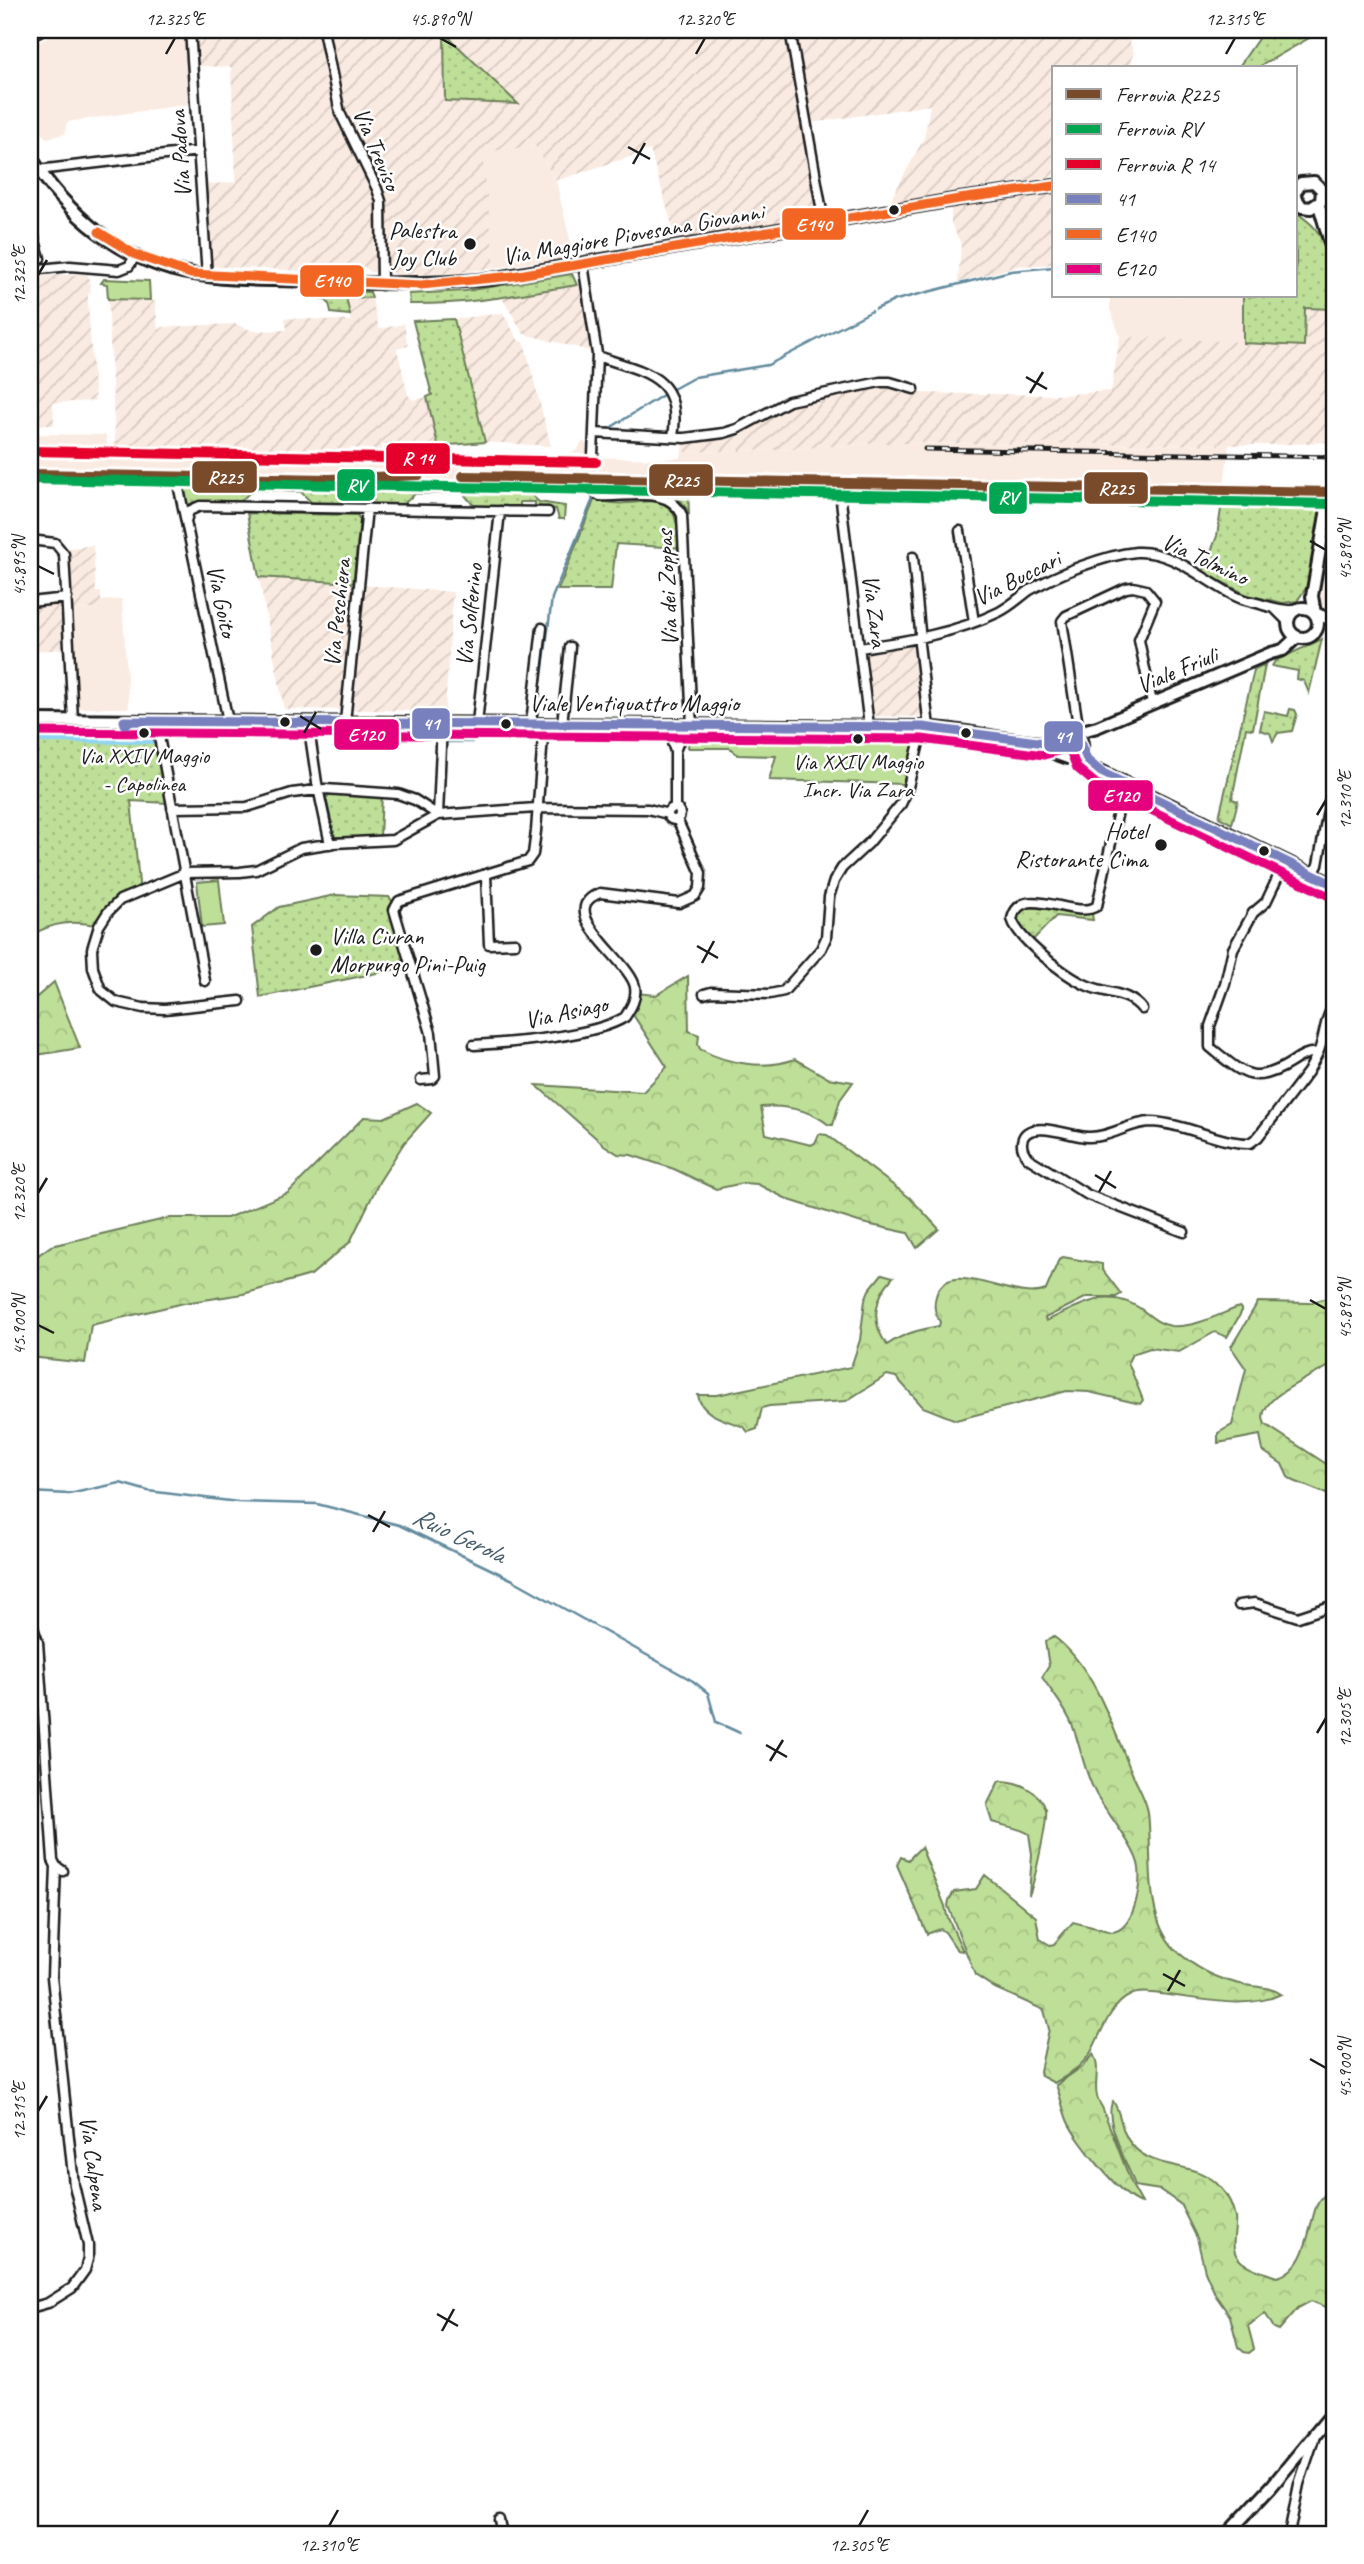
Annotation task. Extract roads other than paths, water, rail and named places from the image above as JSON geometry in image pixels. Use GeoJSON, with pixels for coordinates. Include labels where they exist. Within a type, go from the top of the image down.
{"type":"FeatureCollection","features":[{"type":"Feature","properties":{"kind":"main road"},"geometry":{"type":"LineString","coordinates":[[30,33],[37,30]]}},
{"type":"Feature","properties":{"kind":"street","name":"Via Padova"},"geometry":{"type":"LineString","coordinates":[[190,30],[207,276]]}},
{"type":"Feature","properties":{"kind":"street","name":"Via Treviso"},"geometry":{"type":"LineString","coordinates":[[323,30],[340,113],[381,201],[382,285]]}},
{"type":"Feature","properties":{"kind":"street"},"geometry":{"type":"LineString","coordinates":[[790,30],[824,223]]}},
{"type":"Feature","properties":{"kind":"street"},"geometry":{"type":"LineString","coordinates":[[38,170],[199,151]]}},
{"type":"Feature","properties":{"kind":"street","name":"Via Maggiore Piovesana Giovanni"},"geometry":{"type":"LineString","coordinates":[[30,156],[68,207],[99,232],[135,255],[170,269],[207,276],[382,285],[421,285],[492,279],[959,199],[1052,186]]}},
{"type":"Feature","properties":{"kind":"street"},"geometry":{"type":"LineString","coordinates":[[1298,186],[1310,181],[1334,190],[1311,208],[1299,202]]}},
{"type":"Feature","properties":{"kind":"street"},"geometry":{"type":"LineString","coordinates":[[1319,185],[1323,193],[1320,203],[1326,232],[1334,256]]}},
{"type":"Feature","properties":{"kind":"street"},"geometry":{"type":"LineString","coordinates":[[1299,202],[1326,232]]}},
{"type":"Feature","properties":{"kind":"street"},"geometry":{"type":"LineString","coordinates":[[30,223],[40,258]]}},
{"type":"Feature","properties":{"kind":"street"},"geometry":{"type":"LineString","coordinates":[[30,270],[70,266],[119,270],[129,266],[135,255]]}},
{"type":"Feature","properties":{"kind":"street"},"geometry":{"type":"LineString","coordinates":[[583,264],[597,356],[593,456]]}},
{"type":"Feature","properties":{"kind":"street"},"geometry":{"type":"LineString","coordinates":[[597,356],[648,373],[663,383],[673,409],[673,438]]}},
{"type":"Feature","properties":{"kind":"street"},"geometry":{"type":"LineString","coordinates":[[594,433],[693,438],[737,429],[789,401],[880,382],[914,389]]}},
{"type":"Feature","properties":{"kind":"street","name":"Via dei Zoppas"},"geometry":{"type":"LineString","coordinates":[[593,482],[597,495],[661,496],[674,504],[682,515],[687,725]]}},
{"type":"Feature","properties":{"kind":"street","name":"Via Goito"},"geometry":{"type":"LineString","coordinates":[[178,489],[228,721]]}},
{"type":"Feature","properties":{"kind":"street"},"geometry":{"type":"LineString","coordinates":[[1314,633],[1318,625],[1312,596],[1329,497]]}},
{"type":"Feature","properties":{"kind":"street","name":"Via Zara"},"geometry":{"type":"LineString","coordinates":[[841,501],[870,726]]}},
{"type":"Feature","properties":{"kind":"street"},"geometry":{"type":"LineString","coordinates":[[186,521],[189,511],[200,506],[548,512]]}},
{"type":"Feature","properties":{"kind":"street","name":"Via Peschiera"},"geometry":{"type":"LineString","coordinates":[[345,722],[367,508]]}},
{"type":"Feature","properties":{"kind":"street","name":"Via Solferino"},"geometry":{"type":"LineString","coordinates":[[477,723],[500,511]]}},
{"type":"Feature","properties":{"kind":"street","name":"Via Buccari"},"geometry":{"type":"LineString","coordinates":[[960,531],[974,622]]}},
{"type":"Feature","properties":{"kind":"street"},"geometry":{"type":"LineString","coordinates":[[30,540],[49,541],[62,549],[73,720]]}},
{"type":"Feature","properties":{"kind":"street","name":"Via Tolmino"},"geometry":{"type":"LineString","coordinates":[[1078,569],[1126,554],[1150,552],[1169,559],[1238,598],[1274,608],[1298,608]]}},
{"type":"Feature","properties":{"kind":"street"},"geometry":{"type":"LineString","coordinates":[[704,994],[770,994],[784,991],[821,949],[826,938],[829,897],[842,868],[869,843],[901,804],[926,727],[913,556]]}},
{"type":"Feature","properties":{"kind":"street","name":"Via Buccari"},"geometry":{"type":"LineString","coordinates":[[860,648],[919,639],[974,622],[1001,611],[1032,590],[1078,569]]}},
{"type":"Feature","properties":{"kind":"street"},"geometry":{"type":"LineString","coordinates":[[1152,703],[1139,640],[1154,606],[1154,598],[1149,592],[1133,587],[1126,588],[1066,616],[1062,621],[1078,739],[1091,765],[1334,885]]}},
{"type":"Feature","properties":{"kind":"street"},"geometry":{"type":"LineString","coordinates":[[1272,652],[1298,608],[1312,596]]}},
{"type":"Feature","properties":{"kind":"street"},"geometry":{"type":"LineString","coordinates":[[30,602],[66,598]]}},
{"type":"Feature","properties":{"kind":"street","name":"Via Tolmino"},"geometry":{"type":"LineString","coordinates":[[1274,608],[1288,625]]}},
{"type":"Feature","properties":{"kind":"street"},"geometry":{"type":"LineString","coordinates":[[1298,608],[1334,623]]}},
{"type":"Feature","properties":{"kind":"street"},"geometry":{"type":"LineString","coordinates":[[1288,625],[1297,637],[1306,638],[1334,623]]}},
{"type":"Feature","properties":{"kind":"street"},"geometry":{"type":"LineString","coordinates":[[531,723],[542,628]]}},
{"type":"Feature","properties":{"kind":"street","name":"Viale Friuli"},"geometry":{"type":"LineString","coordinates":[[1008,738],[1045,743],[1078,739],[1097,727],[1152,703],[1272,652],[1283,650],[1297,637]]}},
{"type":"Feature","properties":{"kind":"street"},"geometry":{"type":"LineString","coordinates":[[562,724],[570,647]]}},
{"type":"Feature","properties":{"kind":"street","name":"Viale Ventiquattro Maggio"},"geometry":{"type":"LineString","coordinates":[[30,720],[926,727],[1008,738]]}},
{"type":"Feature","properties":{"kind":"street"},"geometry":{"type":"LineString","coordinates":[[156,721],[205,981]]}},
{"type":"Feature","properties":{"kind":"street"},"geometry":{"type":"LineString","coordinates":[[309,722],[330,844]]}},
{"type":"Feature","properties":{"kind":"street"},"geometry":{"type":"LineString","coordinates":[[438,815],[442,723]]}},
{"type":"Feature","properties":{"kind":"street"},"geometry":{"type":"LineString","coordinates":[[421,1080],[435,1076],[431,1033],[395,905],[399,901],[528,861],[534,845],[544,723]]}},
{"type":"Feature","properties":{"kind":"street"},"geometry":{"type":"LineString","coordinates":[[670,724],[669,734],[675,751]]}},
{"type":"Feature","properties":{"kind":"street"},"geometry":{"type":"LineString","coordinates":[[240,1001],[165,1009],[143,1008],[116,1002],[108,997],[93,968],[92,949],[99,926],[120,900],[185,873],[256,870],[293,851],[330,844],[393,840],[438,815],[536,808],[671,811],[675,751],[687,725]]}},
{"type":"Feature","properties":{"kind":"street"},"geometry":{"type":"LineString","coordinates":[[1008,738],[1060,754],[1058,746],[1078,739]]}},
{"type":"Feature","properties":{"kind":"street"},"geometry":{"type":"LineString","coordinates":[[1313,875],[1317,868],[1334,778]]}},
{"type":"Feature","properties":{"kind":"street"},"geometry":{"type":"LineString","coordinates":[[1124,783],[1097,906],[1086,910],[1026,902],[1017,908],[1012,919],[1018,932],[1069,974],[1098,990],[1121,995],[1137,1003],[1142,1009]]}},
{"type":"Feature","properties":{"kind":"street"},"geometry":{"type":"LineString","coordinates":[[172,808],[247,807],[292,793],[319,789],[398,794],[415,800],[438,815]]}},
{"type":"Feature","properties":{"kind":"street","name":"Via Asiago"},"geometry":{"type":"LineString","coordinates":[[474,1045],[547,1037],[606,1026],[625,1017],[636,993],[632,977],[589,926],[583,913],[584,908],[591,897],[600,893],[678,903],[695,896],[702,880],[701,873],[677,819],[671,819],[671,811]]}},
{"type":"Feature","properties":{"kind":"street"},"geometry":{"type":"LineString","coordinates":[[1285,862],[1266,902],[1253,913],[1233,949],[1225,984],[1210,1026],[1209,1041],[1210,1046],[1242,1073],[1258,1076],[1276,1072],[1303,1055],[1318,1053]]}},
{"type":"Feature","properties":{"kind":"street"},"geometry":{"type":"LineString","coordinates":[[486,875],[489,944],[515,943]]}},
{"type":"Feature","properties":{"kind":"street"},"geometry":{"type":"LineString","coordinates":[[1184,1232],[1102,1201],[1071,1186],[1027,1158],[1023,1152],[1023,1138],[1027,1133],[1040,1129],[1093,1138],[1151,1122],[1251,1143],[1258,1138],[1300,1083],[1318,1053],[1329,1014],[1334,1006]]}},
{"type":"Feature","properties":{"kind":"street"},"geometry":{"type":"LineString","coordinates":[[1239,1605],[1255,1603],[1298,1617],[1334,1605]]}},
{"type":"Feature","properties":{"kind":"street","name":"Via Calpena"},"geometry":{"type":"LineString","coordinates":[[30,1619],[38,1642],[53,1860],[60,1868],[52,1977],[74,2185],[88,2245],[85,2270],[72,2288],[48,2302],[30,2308]]}},
{"type":"Feature","properties":{"kind":"street"},"geometry":{"type":"LineString","coordinates":[[1227,2534],[1271,2487],[1334,2411]]}},
{"type":"Feature","properties":{"kind":"street"},"geometry":{"type":"LineString","coordinates":[[1289,2534],[1299,2484],[1316,2431]]}},
{"type":"Feature","properties":{"kind":"street"},"geometry":{"type":"LineString","coordinates":[[499,2520],[502,2534]]}},
{"type":"Feature","properties":{"kind":"waterway"},"geometry":{"type":"LineString","coordinates":[[876,309],[896,300],[1011,271],[1052,267]]}},
{"type":"Feature","properties":{"kind":"waterway"},"geometry":{"type":"LineString","coordinates":[[673,389],[695,377],[768,365],[872,311]]}},
{"type":"Feature","properties":{"kind":"waterway"},"geometry":{"type":"LineString","coordinates":[[610,428],[663,395]]}},
{"type":"Feature","properties":{"kind":"waterway"},"geometry":{"type":"LineString","coordinates":[[539,699],[552,598],[593,499]]}},
{"type":"Feature","properties":{"kind":"waterway"},"geometry":{"type":"LineString","coordinates":[[30,739],[155,740]]}},
{"type":"Feature","properties":{"kind":"waterway"},"geometry":{"type":"LineString","coordinates":[[445,742],[472,742]]}},
{"type":"Feature","properties":{"kind":"waterway","name":"Ruio Gerola"},"geometry":{"type":"LineString","coordinates":[[30,1492],[69,1494],[120,1483],[148,1491],[238,1502],[317,1504],[399,1525],[513,1580],[693,1681],[708,1693],[716,1722],[740,1733]]}},
{"type":"Feature","properties":{"kind":"tunnel"},"geometry":{"type":"LineString","coordinates":[[593,456],[593,482]]}},
{"type":"Feature","properties":{"kind":"tunnel"},"geometry":{"type":"LineString","coordinates":[[1329,497],[1334,469]]}},
{"type":"Feature","properties":{"kind":"railway"},"geometry":{"type":"LineString","coordinates":[[925,449],[1334,457]]}},
{"type":"Feature","properties":{"kind":"rail line","name":"R225"},"geometry":{"type":"LineString","coordinates":[[30,474],[329,479],[419,475]]}},
{"type":"Feature","properties":{"kind":"rail line","name":"R225"},"geometry":{"type":"LineString","coordinates":[[463,476],[1334,492]]}},
{"type":"Feature","properties":{"kind":"rail line","name":"RV"},"geometry":{"type":"LineString","coordinates":[[30,479],[1334,504]]}},
{"type":"Feature","properties":{"kind":"place","name":"Palestra Joy Club"},"geometry":{"type":"Point","coordinates":[470,244]}},
{"type":"Feature","properties":{"kind":"place","name":"Via XXIV Maggio - Capolinea"},"geometry":{"type":"Point","coordinates":[144,733]}},
{"type":"Feature","properties":{"kind":"place","name":"Via XXIV Maggio Incr. Via Zara"},"geometry":{"type":"Point","coordinates":[858,739]}},
{"type":"Feature","properties":{"kind":"place","name":"Hotel Ristorante Cima"},"geometry":{"type":"Point","coordinates":[1161,845]}},
{"type":"Feature","properties":{"kind":"place","name":"Villa Civran Morpurgo Pini-Puig"},"geometry":{"type":"Point","coordinates":[316,950]}}]}
